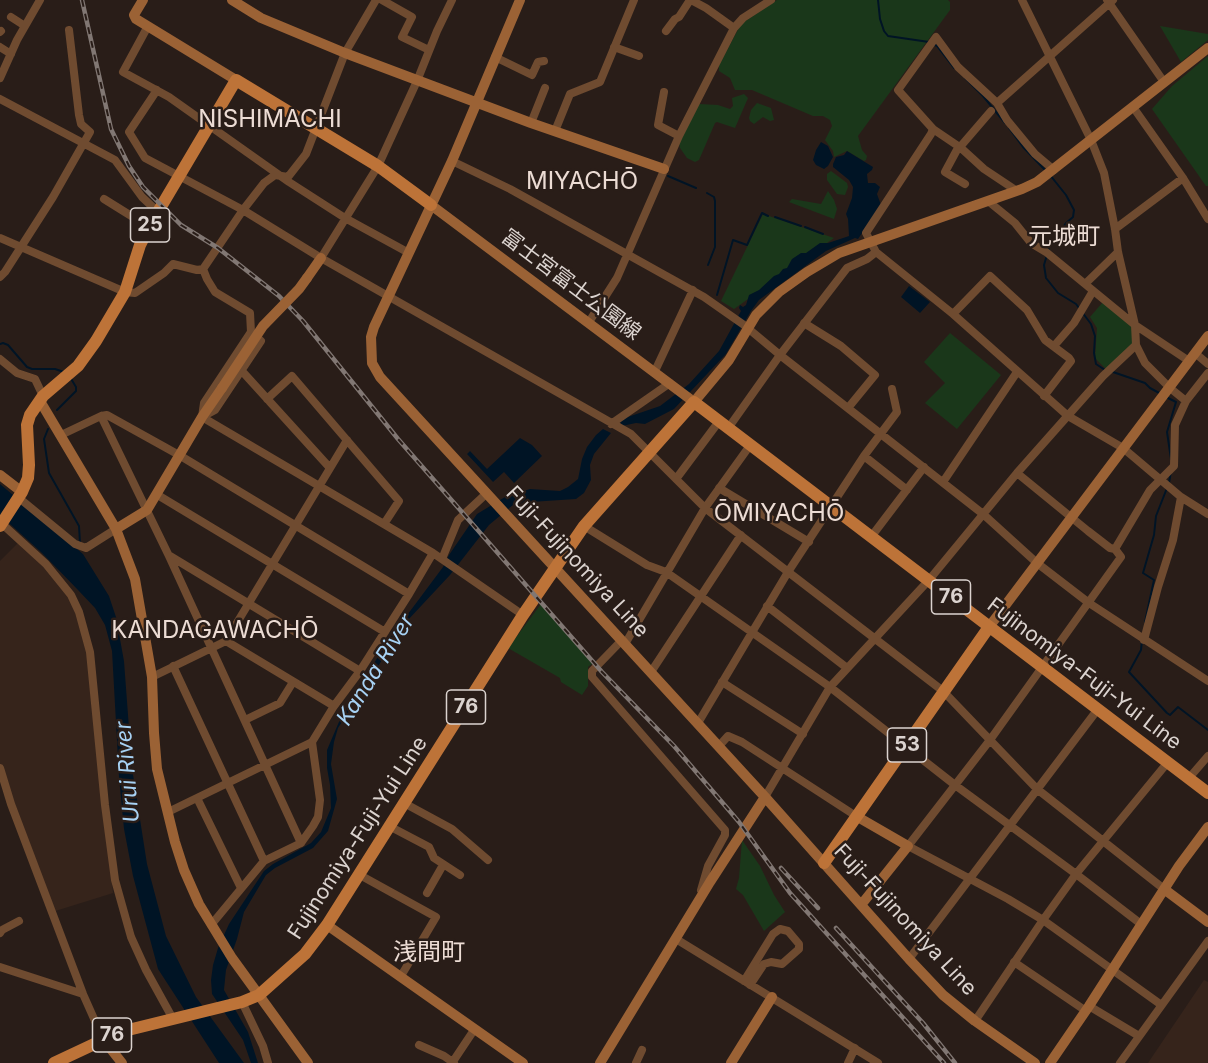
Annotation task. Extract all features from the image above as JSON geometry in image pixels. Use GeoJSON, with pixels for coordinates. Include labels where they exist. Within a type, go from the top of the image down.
{"type":"FeatureCollection","features":[{"type":"Feature","properties":{"kind":"main road","name":"25"},"geometry":{"type":"LineString","coordinates":[[1,524],[20,496],[28,478],[27,424],[30,416],[42,398],[69,374],[96,341],[126,292],[140,245],[149,227],[236,80]]}},
{"type":"Feature","properties":{"kind":"main road"},"geometry":{"type":"LineString","coordinates":[[236,80],[378,166],[431,205]]}},
{"type":"Feature","properties":{"kind":"main road","name":"Fujinomiya-Fuji-Yui Line"},"geometry":{"type":"LineString","coordinates":[[54,1063],[120,1032],[242,1002],[259,995],[305,954],[327,925],[523,615],[584,526],[649,451],[687,396],[1208,793]]}},
{"type":"Feature","properties":{"kind":"main road","name":"53"},"geometry":{"type":"LineString","coordinates":[[824,863],[988,627]]}},
{"type":"Feature","properties":{"kind":"street"},"geometry":{"type":"LineString","coordinates":[[0,78],[40,0]]}},
{"type":"Feature","properties":{"kind":"street"},"geometry":{"type":"LineString","coordinates":[[143,0],[134,15],[136,19],[236,80]]}},
{"type":"Feature","properties":{"kind":"street"},"geometry":{"type":"LineString","coordinates":[[232,0],[261,18],[345,53],[476,103],[664,169]]}},
{"type":"Feature","properties":{"kind":"street"},"geometry":{"type":"LineString","coordinates":[[0,238],[126,292],[135,293],[173,264],[197,270],[203,269],[264,183],[275,175],[288,177],[306,154],[345,53],[376,0]]}},
{"type":"Feature","properties":{"kind":"street"},"geometry":{"type":"LineString","coordinates":[[382,0],[412,18],[402,37],[429,50]]}},
{"type":"Feature","properties":{"kind":"street"},"geometry":{"type":"LineString","coordinates":[[0,475],[20,496],[75,544],[86,548],[147,510],[202,417],[263,326],[307,278],[378,166],[452,0]]}},
{"type":"Feature","properties":{"kind":"street","name":"Fuji-Fujinomiya Line"},"geometry":{"type":"LineString","coordinates":[[520,0],[452,161],[371,337],[372,363],[380,377],[719,746],[909,959],[943,994],[975,1021],[1035,1063]]}},
{"type":"Feature","properties":{"kind":"street"},"geometry":{"type":"LineString","coordinates":[[555,131],[570,94],[600,82],[634,0]]}},
{"type":"Feature","properties":{"kind":"street"},"geometry":{"type":"LineString","coordinates":[[666,32],[691,0],[734,28]]}},
{"type":"Feature","properties":{"kind":"street"},"geometry":{"type":"LineString","coordinates":[[589,322],[617,278],[669,157],[734,28],[743,18],[771,0]]}},
{"type":"Feature","properties":{"kind":"street"},"geometry":{"type":"LineString","coordinates":[[1022,0],[1091,140],[1104,173],[1116,229],[1118,252],[1135,325],[1136,345],[1145,363],[1186,401]]}},
{"type":"Feature","properties":{"kind":"street"},"geometry":{"type":"LineString","coordinates":[[997,103],[1110,1],[1164,82]]}},
{"type":"Feature","properties":{"kind":"street"},"geometry":{"type":"LineString","coordinates":[[11,17],[25,26]]}},
{"type":"Feature","properties":{"kind":"street"},"geometry":{"type":"LineString","coordinates":[[148,26],[123,72],[153,90],[157,90],[345,218],[409,253]]}},
{"type":"Feature","properties":{"kind":"street"},"geometry":{"type":"LineString","coordinates":[[0,277],[53,198],[90,132],[81,124],[79,116],[69,30]]}},
{"type":"Feature","properties":{"kind":"street"},"geometry":{"type":"LineString","coordinates":[[1017,191],[984,169],[960,147],[933,129],[898,90],[936,37],[958,67],[997,103],[1007,120],[1051,172]]}},
{"type":"Feature","properties":{"kind":"street"},"geometry":{"type":"LineString","coordinates":[[0,47],[12,54]]}},
{"type":"Feature","properties":{"kind":"street"},"geometry":{"type":"LineString","coordinates":[[614,47],[639,56]]}},
{"type":"Feature","properties":{"kind":"street"},"geometry":{"type":"LineString","coordinates":[[687,396],[729,360],[746,327],[766,303],[807,272],[839,253],[873,247],[1037,182],[1208,48]]}},
{"type":"Feature","properties":{"kind":"street"},"geometry":{"type":"LineString","coordinates":[[495,57],[532,75],[538,62],[544,61]]}},
{"type":"Feature","properties":{"kind":"street"},"geometry":{"type":"LineString","coordinates":[[531,123],[545,88]]}},
{"type":"Feature","properties":{"kind":"street"},"geometry":{"type":"LineString","coordinates":[[157,90],[129,132],[145,158],[243,210],[321,258],[631,434],[705,508],[943,691],[1037,789],[1208,922]]}},
{"type":"Feature","properties":{"kind":"street"},"geometry":{"type":"LineString","coordinates":[[664,92],[658,125],[679,136]]}},
{"type":"Feature","properties":{"kind":"street"},"geometry":{"type":"LineString","coordinates":[[0,99],[115,160],[142,197],[158,212]]}},
{"type":"Feature","properties":{"kind":"street"},"geometry":{"type":"LineString","coordinates":[[1133,107],[1184,178],[1208,219]]}},
{"type":"Feature","properties":{"kind":"street"},"geometry":{"type":"LineString","coordinates":[[965,184],[945,172],[960,147],[991,111]]}},
{"type":"Feature","properties":{"kind":"street"},"geometry":{"type":"LineString","coordinates":[[933,129],[866,232],[873,247],[1068,416],[1123,448],[1181,497],[1208,514]]}},
{"type":"Feature","properties":{"kind":"street"},"geometry":{"type":"LineString","coordinates":[[452,161],[510,189],[693,290],[734,318],[983,513],[1037,563],[1089,603],[1208,681]]}},
{"type":"Feature","properties":{"kind":"street"},"geometry":{"type":"LineString","coordinates":[[1116,229],[1184,178]]}},
{"type":"Feature","properties":{"kind":"street"},"geometry":{"type":"LineString","coordinates":[[104,200],[149,227]]}},
{"type":"Feature","properties":{"kind":"street"},"geometry":{"type":"LineString","coordinates":[[988,201],[1015,224],[1031,243],[1046,252],[1135,325],[1208,364]]}},
{"type":"Feature","properties":{"kind":"street","name":"富士宮富士公園線"},"geometry":{"type":"LineString","coordinates":[[431,205],[687,396]]}},
{"type":"Feature","properties":{"kind":"street"},"geometry":{"type":"LineString","coordinates":[[675,479],[724,424],[847,268],[867,258],[873,247]]}},
{"type":"Feature","properties":{"kind":"street"},"geometry":{"type":"LineString","coordinates":[[1086,284],[1118,252]]}},
{"type":"Feature","properties":{"kind":"street"},"geometry":{"type":"LineString","coordinates":[[202,417],[204,403],[251,332],[250,313],[215,292],[203,269]]}},
{"type":"Feature","properties":{"kind":"street"},"geometry":{"type":"LineString","coordinates":[[953,315],[990,276],[1027,310],[1045,340],[1071,361],[1044,396]]}},
{"type":"Feature","properties":{"kind":"street"},"geometry":{"type":"LineString","coordinates":[[655,371],[693,290]]}},
{"type":"Feature","properties":{"kind":"street"},"geometry":{"type":"LineString","coordinates":[[1054,346],[1074,323],[1093,291]]}},
{"type":"Feature","properties":{"kind":"street"},"geometry":{"type":"LineString","coordinates":[[804,323],[841,346],[876,375],[848,408]]}},
{"type":"Feature","properties":{"kind":"street"},"geometry":{"type":"LineString","coordinates":[[202,417],[215,410],[261,341],[251,332]]}},
{"type":"Feature","properties":{"kind":"street"},"geometry":{"type":"LineString","coordinates":[[988,627],[1208,336]]}},
{"type":"Feature","properties":{"kind":"street"},"geometry":{"type":"LineString","coordinates":[[600,1063],[765,797],[780,768],[830,687],[929,580],[1017,473],[1103,376],[1136,345]]}},
{"type":"Feature","properties":{"kind":"street"},"geometry":{"type":"LineString","coordinates":[[0,359],[17,373],[34,379],[62,435],[116,529],[135,579],[152,677],[153,733],[157,769],[184,870],[199,904],[232,958],[308,1063]]}},
{"type":"Feature","properties":{"kind":"street"},"geometry":{"type":"LineString","coordinates":[[242,370],[330,468]]}},
{"type":"Feature","properties":{"kind":"street"},"geometry":{"type":"LineString","coordinates":[[943,482],[1017,372]]}},
{"type":"Feature","properties":{"kind":"street"},"geometry":{"type":"LineString","coordinates":[[1115,549],[1150,490],[1174,466],[1175,425],[1186,401],[1207,375]]}},
{"type":"Feature","properties":{"kind":"street"},"geometry":{"type":"LineString","coordinates":[[267,399],[292,376],[399,501],[384,524]]}},
{"type":"Feature","properties":{"kind":"street"},"geometry":{"type":"LineString","coordinates":[[611,424],[670,383]]}},
{"type":"Feature","properties":{"kind":"street"},"geometry":{"type":"LineString","coordinates":[[698,723],[788,572],[864,456],[897,412],[892,389]]}},
{"type":"Feature","properties":{"kind":"street"},"geometry":{"type":"LineString","coordinates":[[62,435],[107,415],[179,455],[409,594]]}},
{"type":"Feature","properties":{"kind":"street"},"geometry":{"type":"LineString","coordinates":[[101,416],[169,556],[301,843]]}},
{"type":"Feature","properties":{"kind":"street"},"geometry":{"type":"LineString","coordinates":[[202,417],[443,560],[523,615]]}},
{"type":"Feature","properties":{"kind":"street"},"geometry":{"type":"LineString","coordinates":[[152,677],[226,641],[347,440]]}},
{"type":"Feature","properties":{"kind":"street"},"geometry":{"type":"LineString","coordinates":[[698,903],[708,866],[725,835],[724,830],[592,677],[592,671],[624,642],[705,508],[751,444]]}},
{"type":"Feature","properties":{"kind":"street"},"geometry":{"type":"LineString","coordinates":[[864,456],[907,490]]}},
{"type":"Feature","properties":{"kind":"street"},"geometry":{"type":"LineString","coordinates":[[872,537],[924,467]]}},
{"type":"Feature","properties":{"kind":"street"},"geometry":{"type":"LineString","coordinates":[[861,905],[990,740],[1121,557],[1115,549],[1110,548],[1070,517],[1017,473]]}},
{"type":"Feature","properties":{"kind":"street"},"geometry":{"type":"LineString","coordinates":[[719,488],[809,542]]}},
{"type":"Feature","properties":{"kind":"street"},"geometry":{"type":"LineString","coordinates":[[156,494],[385,632]]}},
{"type":"Feature","properties":{"kind":"street"},"geometry":{"type":"LineString","coordinates":[[443,560],[458,520],[491,497]]}},
{"type":"Feature","properties":{"kind":"street"},"geometry":{"type":"LineString","coordinates":[[1144,640],[1173,540],[1181,497]]}},
{"type":"Feature","properties":{"kind":"street"},"geometry":{"type":"LineString","coordinates":[[1,524],[46,564],[71,595],[78,612],[90,652],[115,880],[131,937],[172,1019]]}},
{"type":"Feature","properties":{"kind":"street"},"geometry":{"type":"LineString","coordinates":[[584,526],[647,565],[666,572],[830,687],[955,785],[1141,924]]}},
{"type":"Feature","properties":{"kind":"street"},"geometry":{"type":"LineString","coordinates":[[651,672],[741,535]]}},
{"type":"Feature","properties":{"kind":"street"},"geometry":{"type":"LineString","coordinates":[[213,927],[264,861],[301,843],[313,826],[320,811],[320,800],[312,742],[334,706],[360,671],[433,554]]}},
{"type":"Feature","properties":{"kind":"street"},"geometry":{"type":"LineString","coordinates":[[169,556],[249,602],[360,671]]}},
{"type":"Feature","properties":{"kind":"street"},"geometry":{"type":"LineString","coordinates":[[767,606],[847,668]]}},
{"type":"Feature","properties":{"kind":"street"},"geometry":{"type":"LineString","coordinates":[[226,641],[334,706]]}},
{"type":"Feature","properties":{"kind":"street"},"geometry":{"type":"LineString","coordinates":[[173,666],[264,861]]}},
{"type":"Feature","properties":{"kind":"street"},"geometry":{"type":"LineString","coordinates":[[245,720],[280,703],[293,682]]}},
{"type":"Feature","properties":{"kind":"street"},"geometry":{"type":"LineString","coordinates":[[722,682],[803,734]]}},
{"type":"Feature","properties":{"kind":"street"},"geometry":{"type":"LineString","coordinates":[[909,959],[1098,709]]}},
{"type":"Feature","properties":{"kind":"street"},"geometry":{"type":"LineString","coordinates":[[719,746],[728,736],[742,742],[856,816],[1043,920],[1160,1004]]}},
{"type":"Feature","properties":{"kind":"street"},"geometry":{"type":"LineString","coordinates":[[168,812],[312,742]]}},
{"type":"Feature","properties":{"kind":"street"},"geometry":{"type":"LineString","coordinates":[[1189,778],[1208,756]]}},
{"type":"Feature","properties":{"kind":"street"},"geometry":{"type":"LineString","coordinates":[[975,1021],[1076,874],[1168,762]]}},
{"type":"Feature","properties":{"kind":"street"},"geometry":{"type":"LineString","coordinates":[[0,768],[11,804],[83,994],[103,1039],[122,1063]]}},
{"type":"Feature","properties":{"kind":"street"},"geometry":{"type":"LineString","coordinates":[[197,798],[241,888]]}},
{"type":"Feature","properties":{"kind":"street"},"geometry":{"type":"LineString","coordinates":[[404,804],[452,829],[488,860]]}},
{"type":"Feature","properties":{"kind":"street"},"geometry":{"type":"LineString","coordinates":[[389,826],[429,847],[434,858],[460,875]]}},
{"type":"Feature","properties":{"kind":"street"},"geometry":{"type":"LineString","coordinates":[[1050,1063],[1088,1009],[1164,889],[1208,827]]}},
{"type":"Feature","properties":{"kind":"street"},"geometry":{"type":"LineString","coordinates":[[427,893],[443,865]]}},
{"type":"Feature","properties":{"kind":"street"},"geometry":{"type":"LineString","coordinates":[[358,874],[436,917],[401,976]]}},
{"type":"Feature","properties":{"kind":"street"},"geometry":{"type":"LineString","coordinates":[[0,933],[19,921]]}},
{"type":"Feature","properties":{"kind":"street"},"geometry":{"type":"LineString","coordinates":[[327,925],[523,1063]]}},
{"type":"Feature","properties":{"kind":"street"},"geometry":{"type":"LineString","coordinates":[[780,929],[788,931],[799,944],[799,949],[782,964],[771,962],[764,964],[747,983],[773,934],[780,929]]}},
{"type":"Feature","properties":{"kind":"street"},"geometry":{"type":"LineString","coordinates":[[676,939],[878,1063]]}},
{"type":"Feature","properties":{"kind":"street"},"geometry":{"type":"LineString","coordinates":[[1120,1063],[1160,1004],[1208,941]]}},
{"type":"Feature","properties":{"kind":"street"},"geometry":{"type":"LineString","coordinates":[[1014,962],[1088,1009],[1139,1036]]}},
{"type":"Feature","properties":{"kind":"street"},"geometry":{"type":"LineString","coordinates":[[0,967],[83,994]]}},
{"type":"Feature","properties":{"kind":"street"},"geometry":{"type":"LineString","coordinates":[[731,1063],[772,997]]}},
{"type":"Feature","properties":{"kind":"street"},"geometry":{"type":"LineString","coordinates":[[242,1002],[263,1046],[268,1063]]}},
{"type":"Feature","properties":{"kind":"street"},"geometry":{"type":"LineString","coordinates":[[419,1045],[444,1056],[453,1063],[474,1030]]}},
{"type":"Feature","properties":{"kind":"street"},"geometry":{"type":"LineString","coordinates":[[848,1063],[855,1048]]}},
{"type":"Feature","properties":{"kind":"street"},"geometry":{"type":"LineString","coordinates":[[636,1063],[642,1050]]}},
{"type":"Feature","properties":{"kind":"shaded area"},"geometry":{"type":"Polygon","coordinates":[[[19,542],[47,565],[69,592],[91,646],[113,893],[52,912],[0,766],[0,561],[19,542]]]}},
{"type":"Feature","properties":{"kind":"shaded area"},"geometry":{"type":"Polygon","coordinates":[[[1204,980],[1208,982],[1208,1063],[1148,1063],[1204,980]]]}},
{"type":"Feature","properties":{"kind":"green space"},"geometry":{"type":"Polygon","coordinates":[[[777,0],[948,0],[950,2],[950,10],[858,136],[862,150],[867,156],[866,160],[847,151],[834,157],[833,151],[825,140],[832,126],[830,120],[823,116],[813,116],[752,90],[735,90],[730,78],[719,71],[719,65],[741,24],[777,0]]]}},
{"type":"Feature","properties":{"kind":"green space"},"geometry":{"type":"Polygon","coordinates":[[[1160,26],[1208,34],[1208,40],[1181,62],[1160,26]]]}},
{"type":"Feature","properties":{"kind":"green space"},"geometry":{"type":"Polygon","coordinates":[[[1208,56],[1208,186],[1206,186],[1152,109],[1172,86],[1208,56]]]}},
{"type":"Feature","properties":{"kind":"green space"},"geometry":{"type":"Polygon","coordinates":[[[744,94],[748,98],[735,128],[715,123],[699,160],[695,162],[687,158],[679,142],[699,104],[718,105],[730,109],[733,106],[732,98],[744,94]]]}},
{"type":"Feature","properties":{"kind":"green space"},"geometry":{"type":"Polygon","coordinates":[[[757,103],[771,108],[774,120],[770,121],[763,117],[754,124],[750,121],[751,110],[757,103]]]}},
{"type":"Feature","properties":{"kind":"green space"},"geometry":{"type":"Polygon","coordinates":[[[831,171],[847,183],[845,195],[837,194],[827,180],[827,174],[831,171]]]}},
{"type":"Feature","properties":{"kind":"green space"},"geometry":{"type":"Polygon","coordinates":[[[828,191],[837,209],[834,219],[789,202],[792,199],[821,204],[828,191]]]}},
{"type":"Feature","properties":{"kind":"green space"},"geometry":{"type":"Polygon","coordinates":[[[763,214],[834,238],[734,309],[721,301],[763,214]]]}},
{"type":"Feature","properties":{"kind":"green space"},"geometry":{"type":"Polygon","coordinates":[[[1103,302],[1133,326],[1134,345],[1107,370],[1095,358],[1097,328],[1090,317],[1103,302]]]}},
{"type":"Feature","properties":{"kind":"green space"},"geometry":{"type":"Polygon","coordinates":[[[950,333],[1001,375],[957,429],[925,403],[945,383],[924,362],[950,333]]]}},
{"type":"Feature","properties":{"kind":"green space"},"geometry":{"type":"Polygon","coordinates":[[[541,604],[593,663],[588,667],[588,686],[582,695],[561,682],[560,678],[508,648],[541,604]]]}},
{"type":"Feature","properties":{"kind":"green space"},"geometry":{"type":"Polygon","coordinates":[[[742,840],[760,866],[785,912],[764,931],[743,895],[736,889],[742,840]]]}},
{"type":"Feature","properties":{"kind":"water"},"geometry":{"type":"Polygon","coordinates":[[[821,142],[828,146],[833,157],[824,169],[816,165],[813,160],[821,142]]]}},
{"type":"Feature","properties":{"kind":"water"},"geometry":{"type":"Polygon","coordinates":[[[847,151],[873,167],[867,174],[868,183],[875,183],[880,187],[877,194],[881,205],[858,239],[855,238],[826,251],[759,300],[726,354],[674,409],[645,424],[622,426],[620,422],[622,419],[660,406],[689,384],[719,351],[741,311],[740,305],[743,307],[746,305],[749,295],[787,268],[792,259],[820,243],[828,243],[849,236],[846,214],[853,187],[849,180],[833,167],[836,157],[844,155],[847,151]]]}},
{"type":"Feature","properties":{"kind":"water"},"geometry":{"type":"Polygon","coordinates":[[[909,286],[930,302],[920,313],[901,297],[909,286]]]}},
{"type":"Feature","properties":{"kind":"water"},"geometry":{"type":"Polygon","coordinates":[[[603,429],[611,433],[594,454],[590,465],[591,480],[584,493],[576,499],[513,505],[489,525],[450,575],[408,620],[338,728],[331,764],[337,799],[328,831],[313,848],[266,875],[244,912],[226,970],[224,990],[248,1032],[258,1063],[251,1063],[243,1040],[212,994],[213,965],[229,924],[264,871],[311,843],[321,832],[331,808],[327,750],[344,710],[390,638],[443,567],[477,514],[505,497],[530,489],[560,491],[568,487],[578,479],[587,447],[603,429]]]}},
{"type":"Feature","properties":{"kind":"water"},"geometry":{"type":"Polygon","coordinates":[[[520,438],[532,445],[542,456],[514,483],[504,472],[493,482],[467,454],[470,451],[487,469],[520,438]]]}},
{"type":"Feature","properties":{"kind":"water","name":"Urui River"},"geometry":{"type":"Polygon","coordinates":[[[0,484],[83,554],[109,596],[116,617],[124,661],[132,768],[147,864],[166,936],[196,997],[244,1063],[219,1063],[158,969],[133,876],[124,829],[112,651],[105,625],[95,608],[78,590],[0,515],[0,484]]]}},
{"type":"Feature","properties":{"kind":"waterway"},"geometry":{"type":"LineString","coordinates":[[878,0],[880,19],[888,36],[929,42],[937,46],[954,68]]}},
{"type":"Feature","properties":{"kind":"waterway"},"geometry":{"type":"LineString","coordinates":[[965,78],[1005,123]]}},
{"type":"Feature","properties":{"kind":"waterway"},"geometry":{"type":"LineString","coordinates":[[1009,128],[1046,171]]}},
{"type":"Feature","properties":{"kind":"waterway"},"geometry":{"type":"LineString","coordinates":[[1050,175],[1066,195],[1074,210],[1073,217],[1066,223],[1049,248],[1044,265],[1046,278],[1058,293],[1076,304],[1091,324],[1095,336],[1096,364],[1105,370]]}},
{"type":"Feature","properties":{"kind":"waterway"},"geometry":{"type":"LineString","coordinates":[[668,176],[696,188]]}},
{"type":"Feature","properties":{"kind":"waterway"},"geometry":{"type":"LineString","coordinates":[[707,193],[714,197],[715,201],[715,247],[708,265]]}},
{"type":"Feature","properties":{"kind":"waterway"},"geometry":{"type":"LineString","coordinates":[[717,295],[733,240],[747,245],[762,213],[768,216]]}},
{"type":"Feature","properties":{"kind":"waterway"},"geometry":{"type":"LineString","coordinates":[[775,217],[801,226]]}},
{"type":"Feature","properties":{"kind":"waterway"},"geometry":{"type":"LineString","coordinates":[[805,227],[823,234]]}},
{"type":"Feature","properties":{"kind":"waterway"},"geometry":{"type":"LineString","coordinates":[[0,344],[8,345],[27,367],[64,372]]}},
{"type":"Feature","properties":{"kind":"waterway"},"geometry":{"type":"LineString","coordinates":[[1110,371],[1145,383],[1161,394]]}},
{"type":"Feature","properties":{"kind":"waterway"},"geometry":{"type":"LineString","coordinates":[[57,410],[76,391],[70,377]]}},
{"type":"Feature","properties":{"kind":"waterway"},"geometry":{"type":"LineString","coordinates":[[1166,397],[1176,402],[1167,432],[1171,459]]}},
{"type":"Feature","properties":{"kind":"waterway"},"geometry":{"type":"LineString","coordinates":[[48,429],[44,439],[49,473],[79,526],[80,543]]}},
{"type":"Feature","properties":{"kind":"waterway"},"geometry":{"type":"LineString","coordinates":[[1169,483],[1171,471]]}},
{"type":"Feature","properties":{"kind":"waterway"},"geometry":{"type":"LineString","coordinates":[[1145,622],[1154,580],[1143,573],[1154,535],[1156,516],[1167,488]]}},
{"type":"Feature","properties":{"kind":"waterway"},"geometry":{"type":"LineString","coordinates":[[1142,640],[1141,650],[1129,672],[1167,713],[1170,715],[1178,707],[1208,730]]}},
{"type":"Feature","properties":{"kind":"railway"},"geometry":{"type":"LineString","coordinates":[[82,0],[111,129],[129,166],[143,187],[181,225],[218,248],[279,296],[303,321],[398,439],[602,672],[674,746],[739,822],[790,893],[944,1063]]}},
{"type":"Feature","properties":{"kind":"railway"},"geometry":{"type":"LineString","coordinates":[[781,868],[818,908]]}},
{"type":"Feature","properties":{"kind":"railway"},"geometry":{"type":"LineString","coordinates":[[836,928],[923,1023],[955,1063]]}},
{"type":"Feature","properties":{"kind":"district","name":"NISHIMACHI"},"geometry":{"type":"Point","coordinates":[270,120]}},
{"type":"Feature","properties":{"kind":"district","name":"MIYACHŌ"},"geometry":{"type":"Point","coordinates":[582,182]}},
{"type":"Feature","properties":{"kind":"district","name":"元城町"},"geometry":{"type":"Point","coordinates":[1064,237]}},
{"type":"Feature","properties":{"kind":"district","name":"ŌMIYACHŌ"},"geometry":{"type":"Point","coordinates":[779,514]}},
{"type":"Feature","properties":{"kind":"district","name":"KANDAGAWACHŌ"},"geometry":{"type":"Point","coordinates":[215,631]}},
{"type":"Feature","properties":{"kind":"district","name":"浅間町"},"geometry":{"type":"Point","coordinates":[429,953]}},
{"type":"Feature","properties":{"kind":"water label","name":"Kanda River"},"geometry":{"type":"Point","coordinates":[376,670]}}]}
